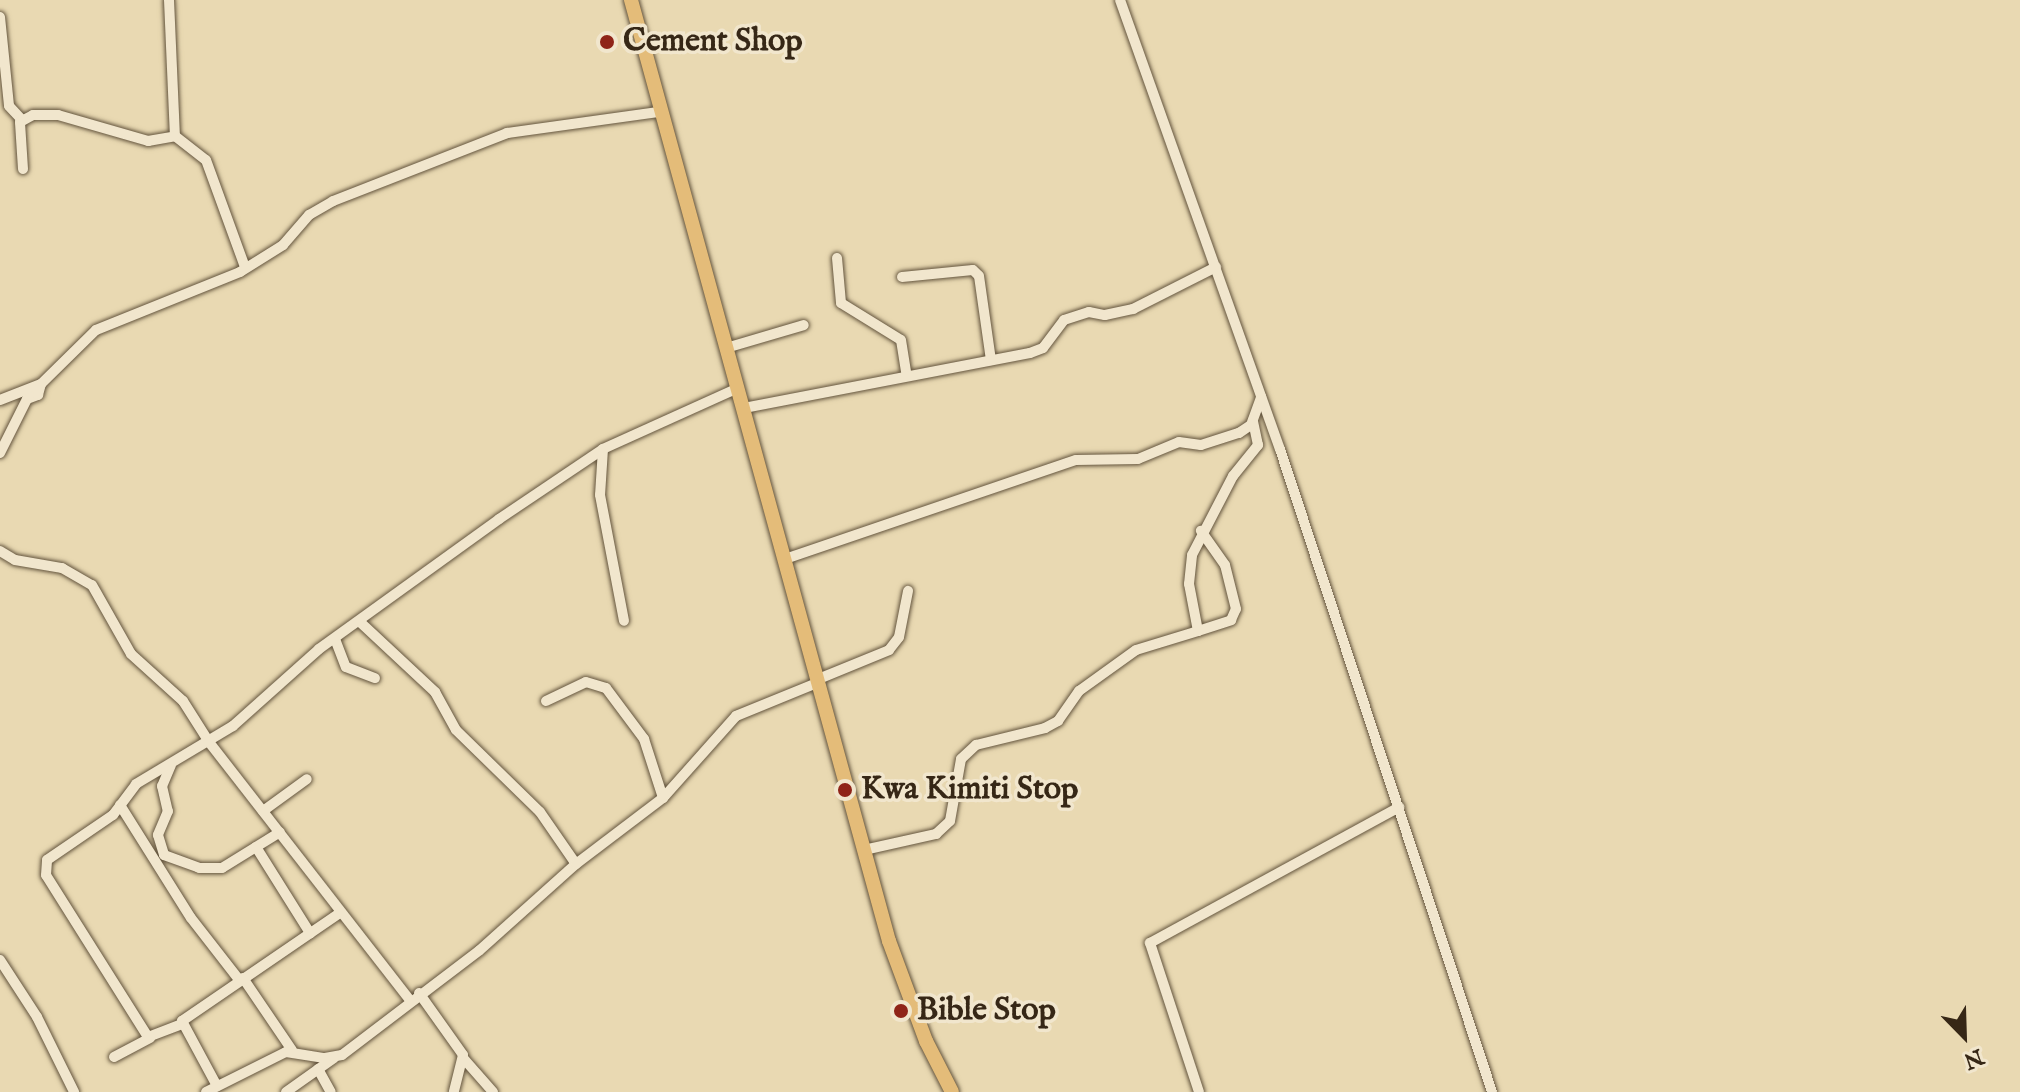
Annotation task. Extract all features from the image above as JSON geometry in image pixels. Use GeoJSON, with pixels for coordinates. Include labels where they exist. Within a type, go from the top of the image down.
{"type":"FeatureCollection","features":[{"type":"Feature","properties":{"kind":"highway"},"geometry":{"type":"LineString","coordinates":[[631,0],[659,112],[744,408],[864,850],[926,1041],[952,1092]]}},
{"type":"Feature","properties":{"kind":"street"},"geometry":{"type":"LineString","coordinates":[[169,0],[175,136]]}},
{"type":"Feature","properties":{"kind":"street"},"geometry":{"type":"LineString","coordinates":[[1120,0],[1261,395],[1492,1092]]}},
{"type":"Feature","properties":{"kind":"street"},"geometry":{"type":"LineString","coordinates":[[0,17],[9,106],[21,119],[23,169]]}},
{"type":"Feature","properties":{"kind":"street"},"geometry":{"type":"LineString","coordinates":[[0,400],[41,384],[96,330],[245,267],[283,245],[319,208],[434,159],[522,130],[578,127],[659,112]]}},
{"type":"Feature","properties":{"kind":"street"},"geometry":{"type":"LineString","coordinates":[[21,119],[49,113],[148,141],[175,136],[206,160],[245,267]]}},
{"type":"Feature","properties":{"kind":"street"},"geometry":{"type":"LineString","coordinates":[[837,258],[841,303],[901,340],[907,376]]}},
{"type":"Feature","properties":{"kind":"street"},"geometry":{"type":"LineString","coordinates":[[744,408],[1043,348],[1064,320],[1089,312],[1105,315],[1133,309],[1216,267]]}},
{"type":"Feature","properties":{"kind":"street"},"geometry":{"type":"LineString","coordinates":[[902,277],[973,270],[979,276],[991,360]]}},
{"type":"Feature","properties":{"kind":"street"},"geometry":{"type":"LineString","coordinates":[[726,348],[804,325]]}},
{"type":"Feature","properties":{"kind":"street"},"geometry":{"type":"LineString","coordinates":[[0,453],[27,399],[38,395],[41,384]]}},
{"type":"Feature","properties":{"kind":"street"},"geometry":{"type":"LineString","coordinates":[[150,1038],[43,870],[47,860],[120,805],[136,784],[209,742],[335,639],[603,449],[738,388]]}},
{"type":"Feature","properties":{"kind":"street"},"geometry":{"type":"LineString","coordinates":[[785,559],[1050,467],[1092,457],[1138,459],[1184,441],[1202,445],[1245,430],[1253,421],[1261,395]]}},
{"type":"Feature","properties":{"kind":"street"},"geometry":{"type":"LineString","coordinates":[[1198,631],[1189,572],[1201,531],[1258,445],[1253,421]]}},
{"type":"Feature","properties":{"kind":"street"},"geometry":{"type":"LineString","coordinates":[[603,449],[600,495],[624,621]]}},
{"type":"Feature","properties":{"kind":"street"},"geometry":{"type":"LineString","coordinates":[[864,850],[936,834],[950,821],[961,759],[976,745],[1045,728],[1058,721],[1079,691],[1136,650],[1231,620],[1236,609],[1225,565],[1201,531]]}},
{"type":"Feature","properties":{"kind":"street"},"geometry":{"type":"LineString","coordinates":[[0,551],[15,560],[46,562],[82,575],[109,610],[131,654],[183,701],[209,742],[340,913],[493,1092]]}},
{"type":"Feature","properties":{"kind":"street"},"geometry":{"type":"LineString","coordinates":[[286,1092],[480,950],[576,864],[663,798],[736,716],[889,650],[899,637],[908,591]]}},
{"type":"Feature","properties":{"kind":"street"},"geometry":{"type":"LineString","coordinates":[[360,622],[435,692],[456,730],[549,822],[576,864]]}},
{"type":"Feature","properties":{"kind":"street"},"geometry":{"type":"LineString","coordinates":[[335,639],[346,667],[375,678]]}},
{"type":"Feature","properties":{"kind":"street"},"geometry":{"type":"LineString","coordinates":[[546,701],[586,682],[606,688],[644,739],[663,798]]}},
{"type":"Feature","properties":{"kind":"street"},"geometry":{"type":"LineString","coordinates":[[171,765],[162,786],[168,811],[158,835],[164,855],[217,869],[280,832]]}},
{"type":"Feature","properties":{"kind":"street"},"geometry":{"type":"LineString","coordinates":[[263,811],[307,779]]}},
{"type":"Feature","properties":{"kind":"street"},"geometry":{"type":"LineString","coordinates":[[120,805],[191,918],[292,1050]]}},
{"type":"Feature","properties":{"kind":"street"},"geometry":{"type":"LineString","coordinates":[[1199,1092],[1150,943],[1399,807]]}},
{"type":"Feature","properties":{"kind":"street"},"geometry":{"type":"LineString","coordinates":[[256,847],[310,933]]}},
{"type":"Feature","properties":{"kind":"street"},"geometry":{"type":"LineString","coordinates":[[114,1057],[182,1024],[340,913]]}},
{"type":"Feature","properties":{"kind":"street"},"geometry":{"type":"LineString","coordinates":[[0,960],[37,1017],[74,1092]]}},
{"type":"Feature","properties":{"kind":"street"},"geometry":{"type":"LineString","coordinates":[[182,1024],[217,1086]]}},
{"type":"Feature","properties":{"kind":"street"},"geometry":{"type":"LineString","coordinates":[[206,1092],[292,1050],[334,1058]]}},
{"type":"Feature","properties":{"kind":"street"},"geometry":{"type":"LineString","coordinates":[[454,1092],[464,1059]]}},
{"type":"Feature","properties":{"kind":"street"},"geometry":{"type":"LineString","coordinates":[[318,1069],[331,1092]]}},
{"type":"Feature","properties":{"kind":"place","name":"Cement Shop"},"geometry":{"type":"Point","coordinates":[607,42]}},
{"type":"Feature","properties":{"kind":"place","name":"Kwa Kimiti Stop"},"geometry":{"type":"Point","coordinates":[845,790]}},
{"type":"Feature","properties":{"kind":"place","name":"Bible Stop"},"geometry":{"type":"Point","coordinates":[901,1011]}}]}
